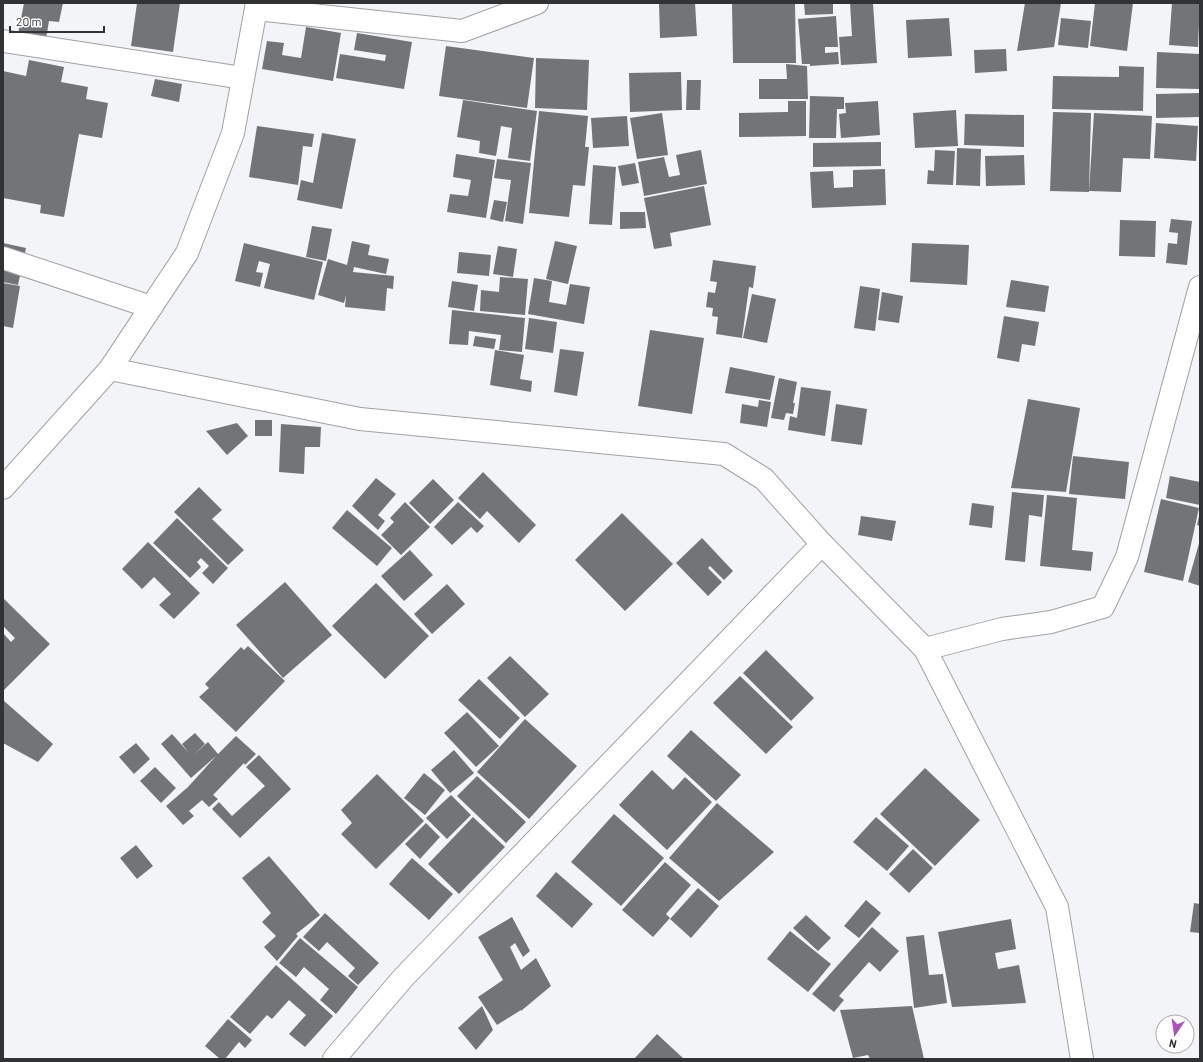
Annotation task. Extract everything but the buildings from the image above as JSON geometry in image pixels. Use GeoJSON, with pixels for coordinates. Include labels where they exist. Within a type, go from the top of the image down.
{"type":"FeatureCollection","features":[{"type":"Feature","properties":{"kind":"street"},"geometry":{"type":"LineString","coordinates":[[3,488],[110,369],[187,253],[233,133],[256,6],[462,31],[537,3]]}},
{"type":"Feature","properties":{"kind":"street"},"geometry":{"type":"LineString","coordinates":[[3,41],[243,78]]}},
{"type":"Feature","properties":{"kind":"street"},"geometry":{"type":"LineString","coordinates":[[3,258],[151,307]]}},
{"type":"Feature","properties":{"kind":"street"},"geometry":{"type":"LineString","coordinates":[[925,649],[1002,629],[1052,622],[1103,607],[1127,557],[1200,287]]}},
{"type":"Feature","properties":{"kind":"street"},"geometry":{"type":"LineString","coordinates":[[110,369],[360,418],[724,454],[764,479],[822,544],[925,649],[1057,907],[1082,1059]]}},
{"type":"Feature","properties":{"kind":"street"},"geometry":{"type":"LineString","coordinates":[[334,1059],[403,978],[822,544]]}}]}
